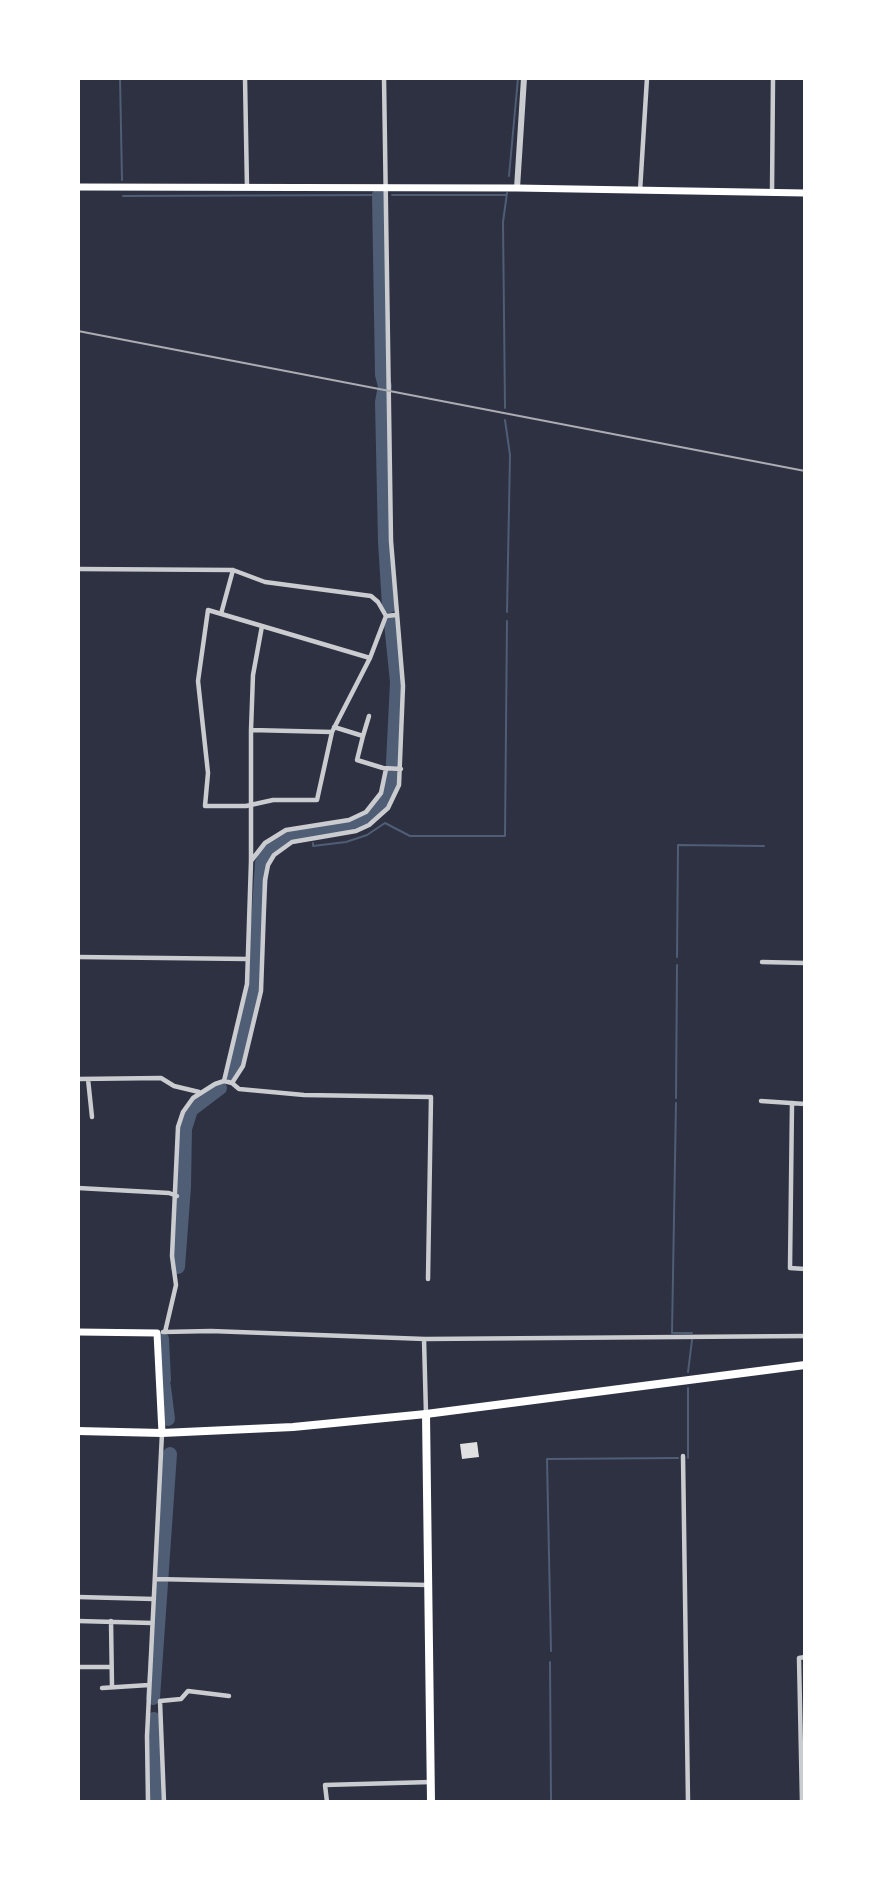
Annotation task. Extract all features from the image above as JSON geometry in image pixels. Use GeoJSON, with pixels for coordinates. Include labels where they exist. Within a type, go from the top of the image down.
{"type":"FeatureCollection","features":[{"type":"Feature","properties":{"kind":"main road"},"geometry":{"type":"LineString","coordinates":[[78,187],[517,188],[805,193]]}},
{"type":"Feature","properties":{"kind":"main road"},"geometry":{"type":"LineString","coordinates":[[78,1332],[161,1333],[162,1433]]}},
{"type":"Feature","properties":{"kind":"main road"},"geometry":{"type":"LineString","coordinates":[[78,1431],[162,1433],[293,1427],[426,1414],[805,1365]]}},
{"type":"Feature","properties":{"kind":"main road"},"geometry":{"type":"LineString","coordinates":[[426,1414],[431,1802]]}},
{"type":"Feature","properties":{"kind":"street"},"geometry":{"type":"LineString","coordinates":[[245,78],[248,188]]}},
{"type":"Feature","properties":{"kind":"street"},"geometry":{"type":"LineString","coordinates":[[232,1083],[243,1066],[260,999],[265,880],[268,865],[274,855],[292,842],[356,831],[376,820],[396,794],[403,686],[391,541],[384,78]]}},
{"type":"Feature","properties":{"kind":"street"},"geometry":{"type":"LineString","coordinates":[[517,188],[524,78]]}},
{"type":"Feature","properties":{"kind":"street"},"geometry":{"type":"LineString","coordinates":[[640,191],[646,78]]}},
{"type":"Feature","properties":{"kind":"street"},"geometry":{"type":"LineString","coordinates":[[772,192],[773,78]]}},
{"type":"Feature","properties":{"kind":"street"},"geometry":{"type":"LineString","coordinates":[[78,569],[233,570],[266,582],[371,596],[378,602],[386,616]]}},
{"type":"Feature","properties":{"kind":"street"},"geometry":{"type":"LineString","coordinates":[[222,614],[233,570]]}},
{"type":"Feature","properties":{"kind":"street"},"geometry":{"type":"LineString","coordinates":[[370,658],[208,610],[198,681],[208,773],[205,806],[250,805],[273,800],[317,800],[333,730],[370,658],[386,616]]}},
{"type":"Feature","properties":{"kind":"street"},"geometry":{"type":"LineString","coordinates":[[386,616],[396,615]]}},
{"type":"Feature","properties":{"kind":"street"},"geometry":{"type":"LineString","coordinates":[[224,1081],[245,998],[251,861],[250,730],[253,675],[262,626]]}},
{"type":"Feature","properties":{"kind":"street"},"geometry":{"type":"LineString","coordinates":[[369,716],[357,760],[387,769],[399,769]]}},
{"type":"Feature","properties":{"kind":"street"},"geometry":{"type":"LineString","coordinates":[[250,730],[333,730],[363,736]]}},
{"type":"Feature","properties":{"kind":"street"},"geometry":{"type":"LineString","coordinates":[[251,861],[272,838],[286,830],[349,820],[366,812],[381,793],[387,769]]}},
{"type":"Feature","properties":{"kind":"street"},"geometry":{"type":"LineString","coordinates":[[78,957],[248,960]]}},
{"type":"Feature","properties":{"kind":"street"},"geometry":{"type":"LineString","coordinates":[[762,962],[805,963]]}},
{"type":"Feature","properties":{"kind":"street"},"geometry":{"type":"LineString","coordinates":[[78,1079],[161,1078],[174,1086],[199,1092]]}},
{"type":"Feature","properties":{"kind":"street"},"geometry":{"type":"LineString","coordinates":[[88,1079],[92,1117]]}},
{"type":"Feature","properties":{"kind":"street"},"geometry":{"type":"LineString","coordinates":[[428,1280],[431,1097],[304,1095],[239,1089],[232,1083],[224,1081],[199,1092],[185,1107],[178,1127],[177,1196],[172,1256],[176,1285],[161,1333],[424,1339],[805,1336]]}},
{"type":"Feature","properties":{"kind":"street"},"geometry":{"type":"LineString","coordinates":[[761,1101],[805,1104]]}},
{"type":"Feature","properties":{"kind":"street"},"geometry":{"type":"LineString","coordinates":[[792,1103],[790,1268],[805,1269]]}},
{"type":"Feature","properties":{"kind":"street"},"geometry":{"type":"LineString","coordinates":[[78,1188],[169,1193],[177,1196]]}},
{"type":"Feature","properties":{"kind":"street"},"geometry":{"type":"LineString","coordinates":[[424,1339],[426,1414]]}},
{"type":"Feature","properties":{"kind":"street"},"geometry":{"type":"LineString","coordinates":[[148,1802],[149,1685],[154,1599],[159,1579],[162,1433]]}},
{"type":"Feature","properties":{"kind":"street"},"geometry":{"type":"LineString","coordinates":[[683,1456],[688,1802]]}},
{"type":"Feature","properties":{"kind":"street"},"geometry":{"type":"LineString","coordinates":[[159,1579],[428,1585]]}},
{"type":"Feature","properties":{"kind":"street"},"geometry":{"type":"LineString","coordinates":[[78,1598],[154,1599]]}},
{"type":"Feature","properties":{"kind":"street"},"geometry":{"type":"LineString","coordinates":[[78,1621],[111,1620],[152,1623]]}},
{"type":"Feature","properties":{"kind":"street"},"geometry":{"type":"LineString","coordinates":[[111,1620],[112,1687]]}},
{"type":"Feature","properties":{"kind":"street"},"geometry":{"type":"LineString","coordinates":[[801,1802],[799,1658],[805,1657]]}},
{"type":"Feature","properties":{"kind":"street"},"geometry":{"type":"LineString","coordinates":[[78,1667],[111,1667]]}},
{"type":"Feature","properties":{"kind":"street"},"geometry":{"type":"LineString","coordinates":[[102,1688],[149,1685]]}},
{"type":"Feature","properties":{"kind":"street"},"geometry":{"type":"LineString","coordinates":[[164,1802],[160,1701],[181,1699],[188,1691],[229,1696]]}},
{"type":"Feature","properties":{"kind":"street"},"geometry":{"type":"LineString","coordinates":[[148,1712],[161,1712]]}},
{"type":"Feature","properties":{"kind":"street"},"geometry":{"type":"LineString","coordinates":[[327,1802],[325,1785],[377,1781],[430,1782]]}},
{"type":"Feature","properties":{"kind":"building"},"geometry":{"type":"Polygon","coordinates":[[[477,1442],[479,1457],[462,1459],[460,1444],[477,1442]]]}},
{"type":"Feature","properties":{"kind":"waterway"},"geometry":{"type":"LineString","coordinates":[[120,78],[122,180]]}},
{"type":"Feature","properties":{"kind":"waterway"},"geometry":{"type":"LineString","coordinates":[[509,176],[518,78]]}},
{"type":"Feature","properties":{"kind":"waterway"},"geometry":{"type":"LineString","coordinates":[[505,408],[503,222],[507,193]]}},
{"type":"Feature","properties":{"kind":"waterway"},"geometry":{"type":"LineString","coordinates":[[379,195],[382,375],[385,386],[382,402],[385,542],[389,606]]}},
{"type":"Feature","properties":{"kind":"waterway"},"geometry":{"type":"LineString","coordinates":[[123,196],[384,195]]}},
{"type":"Feature","properties":{"kind":"waterway"},"geometry":{"type":"LineString","coordinates":[[392,195],[506,195]]}},
{"type":"Feature","properties":{"kind":"waterway"},"geometry":{"type":"LineString","coordinates":[[505,420],[510,455],[507,612]]}},
{"type":"Feature","properties":{"kind":"waterway"},"geometry":{"type":"LineString","coordinates":[[313,843],[313,846],[346,842],[367,835],[385,823],[410,836],[505,836],[507,621]]}},
{"type":"Feature","properties":{"kind":"waterway"},"geometry":{"type":"LineString","coordinates":[[232,1074],[253,998],[262,863],[268,851],[285,838],[356,825],[367,819],[388,794],[392,782],[397,682],[391,623]]}},
{"type":"Feature","properties":{"kind":"waterway"},"geometry":{"type":"LineString","coordinates":[[677,957],[678,845],[764,846]]}},
{"type":"Feature","properties":{"kind":"waterway"},"geometry":{"type":"LineString","coordinates":[[676,1098],[677,965]]}},
{"type":"Feature","properties":{"kind":"waterway"},"geometry":{"type":"LineString","coordinates":[[178,1267],[184,1187],[185,1129],[191,1110],[220,1088]]}},
{"type":"Feature","properties":{"kind":"waterway"},"geometry":{"type":"LineString","coordinates":[[676,1103],[672,1333],[692,1333]]}},
{"type":"Feature","properties":{"kind":"waterway"},"geometry":{"type":"LineString","coordinates":[[162,1339],[164,1380]]}},
{"type":"Feature","properties":{"kind":"waterway"},"geometry":{"type":"LineString","coordinates":[[688,1372],[692,1340]]}},
{"type":"Feature","properties":{"kind":"waterway"},"geometry":{"type":"LineString","coordinates":[[164,1387],[168,1419]]}},
{"type":"Feature","properties":{"kind":"waterway"},"geometry":{"type":"LineString","coordinates":[[688,1388],[688,1458]]}},
{"type":"Feature","properties":{"kind":"waterway"},"geometry":{"type":"LineString","coordinates":[[153,1698],[170,1454]]}},
{"type":"Feature","properties":{"kind":"waterway"},"geometry":{"type":"LineString","coordinates":[[551,1651],[547,1459],[678,1458]]}},
{"type":"Feature","properties":{"kind":"waterway"},"geometry":{"type":"LineString","coordinates":[[550,1662],[551,1802]]}},
{"type":"Feature","properties":{"kind":"waterway"},"geometry":{"type":"LineString","coordinates":[[154,1719],[157,1802]]}},
{"type":"Feature","properties":{"kind":"railway"},"geometry":{"type":"LineString","coordinates":[[78,331],[805,471]]}}]}
